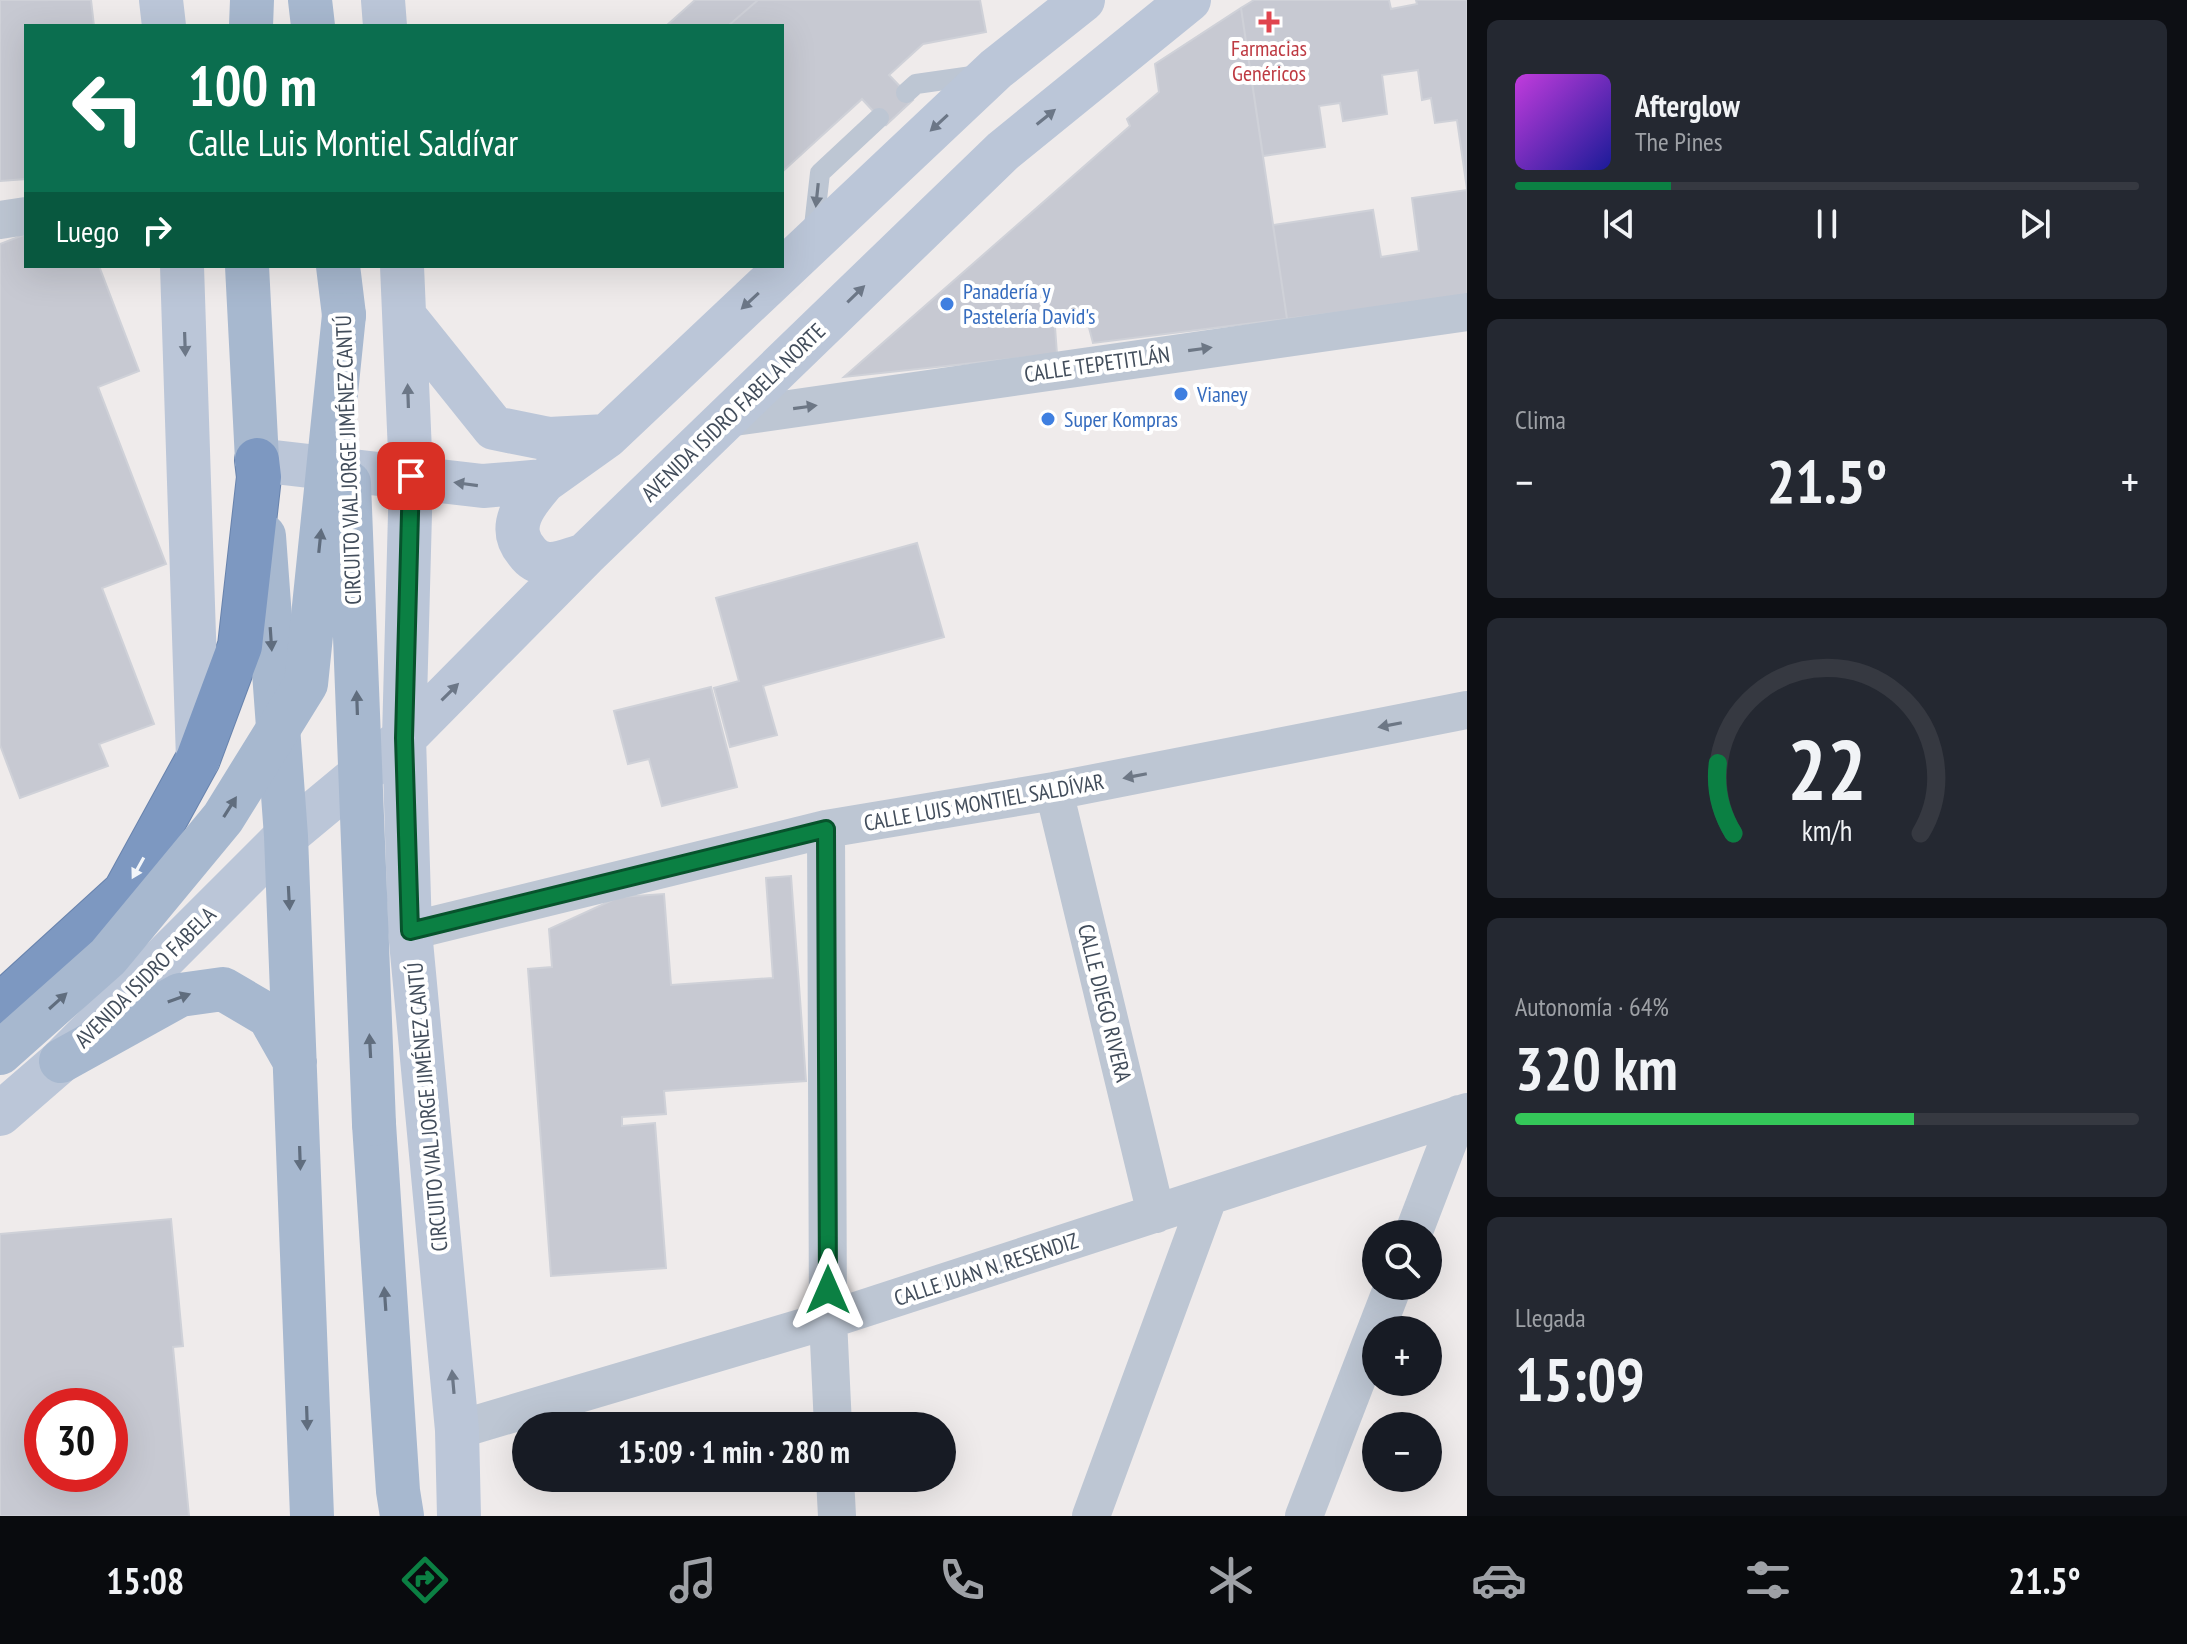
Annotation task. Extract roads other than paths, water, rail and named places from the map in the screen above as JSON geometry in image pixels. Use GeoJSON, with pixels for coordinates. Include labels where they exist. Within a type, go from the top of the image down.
{"type":"FeatureCollection","features":[{"type":"Feature","properties":{"kind":"highway"},"geometry":{"type":"LineString","coordinates":[[0,1006],[125,892],[198,759],[240,646],[258,469]]}},
{"type":"Feature","properties":{"kind":"main road"},"geometry":{"type":"LineString","coordinates":[[161,0],[164,24]]}},
{"type":"Feature","properties":{"kind":"main road"},"geometry":{"type":"LineString","coordinates":[[251,24],[252,0]]}},
{"type":"Feature","properties":{"kind":"main road"},"geometry":{"type":"LineString","coordinates":[[310,0],[313,24]]}},
{"type":"Feature","properties":{"kind":"main road"},"geometry":{"type":"LineString","coordinates":[[383,0],[385,24]]}},
{"type":"Feature","properties":{"kind":"main road"},"geometry":{"type":"LineString","coordinates":[[792,259],[991,73],[1083,0]]}},
{"type":"Feature","properties":{"kind":"main road","name":"AVENIDA ISIDRO FABELA NORTE"},"geometry":{"type":"LineString","coordinates":[[286,836],[404,738],[585,555],[1003,151],[1189,0]]}},
{"type":"Feature","properties":{"kind":"main road"},"geometry":{"type":"LineString","coordinates":[[182,268],[198,759]]}},
{"type":"Feature","properties":{"kind":"main road"},"geometry":{"type":"LineString","coordinates":[[247,268],[258,469],[286,836],[312,1516]]}},
{"type":"Feature","properties":{"kind":"main road","name":"CIRCUITO VIAL JORGE JIMÉNEZ CANTÚ"},"geometry":{"type":"LineString","coordinates":[[338,268],[344,315],[374,1124],[402,1516]]}},
{"type":"Feature","properties":{"kind":"main road","name":"CIRCUITO VIAL JORGE JIMÉNEZ CANTÚ"},"geometry":{"type":"LineString","coordinates":[[402,268],[411,476],[404,738],[410,931],[457,1430],[459,1516]]}},
{"type":"Feature","properties":{"kind":"main road"},"geometry":{"type":"LineString","coordinates":[[585,555],[551,564],[539,562],[521,544],[517,522],[522,507],[544,481],[607,436],[783,268]]}},
{"type":"Feature","properties":{"kind":"main road"},"geometry":{"type":"LineString","coordinates":[[0,1053],[108,957],[213,830],[306,684],[344,315]]}},
{"type":"Feature","properties":{"kind":"main road"},"geometry":{"type":"LineString","coordinates":[[405,317],[494,428],[549,439],[607,436]]}},
{"type":"Feature","properties":{"kind":"main road"},"geometry":{"type":"LineString","coordinates":[[258,469],[411,476],[483,486],[544,481]]}},
{"type":"Feature","properties":{"kind":"main road","name":"AVENIDA ISIDRO FABELA"},"geometry":{"type":"LineString","coordinates":[[0,1114],[61,1061],[286,836]]}},
{"type":"Feature","properties":{"kind":"main road"},"geometry":{"type":"LineString","coordinates":[[61,1061],[180,995],[223,989],[269,1016],[297,1066]]}},
{"type":"Feature","properties":{"kind":"street"},"geometry":{"type":"LineString","coordinates":[[0,220],[24,216]]}},
{"type":"Feature","properties":{"kind":"street","name":"CALLE TEPETITLÁN"},"geometry":{"type":"LineString","coordinates":[[727,418],[1467,312]]}},
{"type":"Feature","properties":{"kind":"street","name":"CALLE LUIS MONTIEL SALDÍVAR"},"geometry":{"type":"LineString","coordinates":[[410,931],[826,829],[1054,791],[1467,710]]}},
{"type":"Feature","properties":{"kind":"street","name":"CALLE DIEGO RIVERA"},"geometry":{"type":"LineString","coordinates":[[1054,791],[1156,1214]]}},
{"type":"Feature","properties":{"kind":"street"},"geometry":{"type":"LineString","coordinates":[[826,829],[828,1320],[832,1412]]}},
{"type":"Feature","properties":{"kind":"street"},"geometry":{"type":"LineString","coordinates":[[1419,1220],[1463,1113]]}},
{"type":"Feature","properties":{"kind":"street","name":"CALLE JUAN N. RESENDIZ"},"geometry":{"type":"LineString","coordinates":[[457,1430],[828,1320],[1463,1113]]}},
{"type":"Feature","properties":{"kind":"street"},"geometry":{"type":"LineString","coordinates":[[1091,1516],[1208,1198]]}},
{"type":"Feature","properties":{"kind":"street"},"geometry":{"type":"LineString","coordinates":[[1304,1516],[1362,1366]]}},
{"type":"Feature","properties":{"kind":"street"},"geometry":{"type":"LineString","coordinates":[[836,1492],[837,1516]]}},
{"type":"Feature","properties":{"kind":"lane"},"geometry":{"type":"LineString","coordinates":[[906,93],[916,84],[991,73]]}},
{"type":"Feature","properties":{"kind":"lane"},"geometry":{"type":"LineString","coordinates":[[792,259],[820,173],[879,118]]}},
{"type":"Feature","properties":{"kind":"place","name":"Farmacias Genéricos"},"geometry":{"type":"Point","coordinates":[1269,22]}},
{"type":"Feature","properties":{"kind":"place","name":"Panadería y Pastelería David's"},"geometry":{"type":"Point","coordinates":[947,304]}},
{"type":"Feature","properties":{"kind":"place","name":"Vianey"},"geometry":{"type":"Point","coordinates":[1181,394]}},
{"type":"Feature","properties":{"kind":"place","name":"Super Kompras"},"geometry":{"type":"Point","coordinates":[1048,419]}}]}
